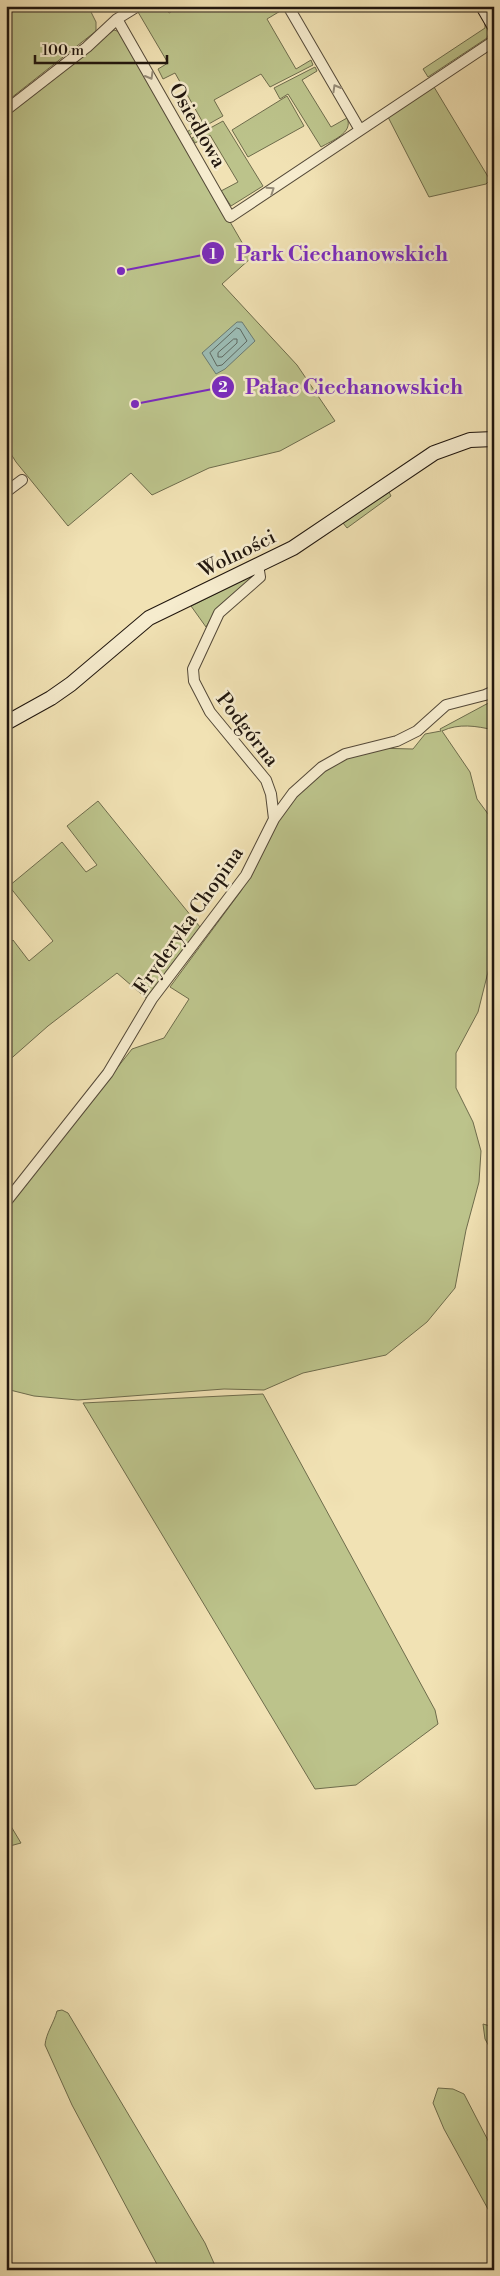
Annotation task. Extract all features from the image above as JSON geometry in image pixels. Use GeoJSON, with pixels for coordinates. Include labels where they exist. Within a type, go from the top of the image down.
{"type":"FeatureCollection","features":[{"type":"Feature","properties":{"kind":"street"},"geometry":{"type":"LineString","coordinates":[[6,110],[87,47],[117,19],[138,6]]}},
{"type":"Feature","properties":{"kind":"street"},"geometry":{"type":"LineString","coordinates":[[288,6],[360,130],[494,41]]}},
{"type":"Feature","properties":{"kind":"street"},"geometry":{"type":"LineString","coordinates":[[483,6],[494,25]]}},
{"type":"Feature","properties":{"kind":"street","name":"Osiedlowa"},"geometry":{"type":"LineString","coordinates":[[117,19],[230,217],[360,130]]}},
{"type":"Feature","properties":{"kind":"street","name":"Wolności"},"geometry":{"type":"LineString","coordinates":[[6,723],[72,684],[149,618],[307,539],[434,452],[464,442],[494,439]]}},
{"type":"Feature","properties":{"kind":"street"},"geometry":{"type":"LineString","coordinates":[[6,492],[22,480]]}},
{"type":"Feature","properties":{"kind":"street","name":"Podgórna"},"geometry":{"type":"LineString","coordinates":[[258,565],[260,576],[218,613],[193,669],[194,681],[210,712],[266,780],[271,794],[274,819]]}},
{"type":"Feature","properties":{"kind":"street","name":"Fryderyka Chopina"},"geometry":{"type":"LineString","coordinates":[[6,1202],[108,1073],[152,999],[246,875],[274,819],[293,793],[322,767],[345,754],[396,741],[417,730],[446,705],[494,691]]}},
{"type":"Feature","properties":{"kind":"green space"},"geometry":{"type":"Polygon","coordinates":[[[6,6],[88,6],[96,22],[96,31],[6,102],[6,6]]]}},
{"type":"Feature","properties":{"kind":"green space"},"geometry":{"type":"Polygon","coordinates":[[[148,6],[164,6],[169,13],[181,6],[279,6],[282,10],[267,19],[296,69],[311,60],[313,65],[270,87],[261,74],[214,100],[223,116],[189,135],[187,132],[202,121],[175,73],[163,79],[158,69],[168,63],[138,12],[148,6]]]}},
{"type":"Feature","properties":{"kind":"green space"},"geometry":{"type":"Polygon","coordinates":[[[485,24],[489,33],[487,38],[428,77],[423,69],[485,28],[485,24]]]}},
{"type":"Feature","properties":{"kind":"green space"},"geometry":{"type":"Polygon","coordinates":[[[114,30],[120,32],[251,258],[222,284],[297,365],[335,421],[280,451],[209,468],[152,495],[131,473],[68,526],[16,462],[6,446],[6,115],[114,30]]]}},
{"type":"Feature","properties":{"kind":"green space"},"geometry":{"type":"Polygon","coordinates":[[[315,67],[317,71],[302,80],[331,127],[347,118],[348,123],[347,128],[340,136],[321,147],[288,94],[280,99],[274,88],[315,67]]]}},
{"type":"Feature","properties":{"kind":"green space"},"geometry":{"type":"Polygon","coordinates":[[[434,87],[490,180],[486,184],[429,197],[388,117],[434,87]]]}},
{"type":"Feature","properties":{"kind":"green space"},"geometry":{"type":"Polygon","coordinates":[[[287,96],[304,126],[248,157],[232,130],[287,96]]]}},
{"type":"Feature","properties":{"kind":"green space"},"geometry":{"type":"Polygon","coordinates":[[[223,121],[263,186],[231,206],[221,191],[238,182],[210,135],[195,143],[192,138],[223,121]]]}},
{"type":"Feature","properties":{"kind":"green space"},"geometry":{"type":"Polygon","coordinates":[[[389,492],[391,496],[347,528],[343,523],[389,492]]]}},
{"type":"Feature","properties":{"kind":"green space"},"geometry":{"type":"Polygon","coordinates":[[[251,576],[249,581],[217,608],[206,627],[191,606],[251,576]]]}},
{"type":"Feature","properties":{"kind":"green space"},"geometry":{"type":"Polygon","coordinates":[[[494,700],[494,730],[474,726],[461,726],[442,731],[470,772],[477,799],[494,822],[494,959],[491,960],[478,1012],[456,1053],[456,1088],[473,1122],[481,1151],[479,1182],[466,1230],[455,1288],[427,1322],[386,1355],[303,1373],[264,1390],[224,1389],[78,1400],[34,1396],[6,1389],[6,1209],[132,1049],[164,1038],[189,999],[170,987],[241,891],[285,809],[328,765],[374,748],[413,749],[425,734],[441,731],[440,729],[494,700]]]}},
{"type":"Feature","properties":{"kind":"green space"},"geometry":{"type":"Polygon","coordinates":[[[98,801],[200,927],[146,998],[117,973],[48,1026],[6,1063],[6,946],[13,940],[29,961],[53,941],[9,886],[62,842],[86,872],[97,865],[67,826],[98,801]]]}},
{"type":"Feature","properties":{"kind":"green space"},"geometry":{"type":"Polygon","coordinates":[[[263,1394],[435,1710],[438,1724],[356,1785],[315,1789],[83,1403],[263,1394]]]}},
{"type":"Feature","properties":{"kind":"green space"},"geometry":{"type":"Polygon","coordinates":[[[6,1818],[21,1843],[6,1847],[6,1818]]]}},
{"type":"Feature","properties":{"kind":"green space"},"geometry":{"type":"Polygon","coordinates":[[[62,2010],[68,2013],[205,2243],[217,2270],[160,2270],[72,2105],[45,2045],[57,2011],[62,2010]]]}},
{"type":"Feature","properties":{"kind":"green space"},"geometry":{"type":"Polygon","coordinates":[[[483,2024],[490,2026],[494,2031],[494,2055],[485,2039],[483,2024]]]}},
{"type":"Feature","properties":{"kind":"green space"},"geometry":{"type":"Polygon","coordinates":[[[438,2088],[453,2089],[464,2094],[494,2152],[494,2220],[444,2129],[433,2103],[438,2088]]]}},
{"type":"Feature","properties":{"kind":"water"},"geometry":{"type":"Polygon","coordinates":[[[237,322],[242,322],[255,341],[225,369],[216,374],[202,353],[237,322]]]}},
{"type":"Feature","properties":{"kind":"place","name":"Park Ciechanowskich"},"geometry":{"type":"Point","coordinates":[121,271]}},
{"type":"Feature","properties":{"kind":"place","name":"Pałac Ciechanowskich"},"geometry":{"type":"Point","coordinates":[135,404]}}]}
